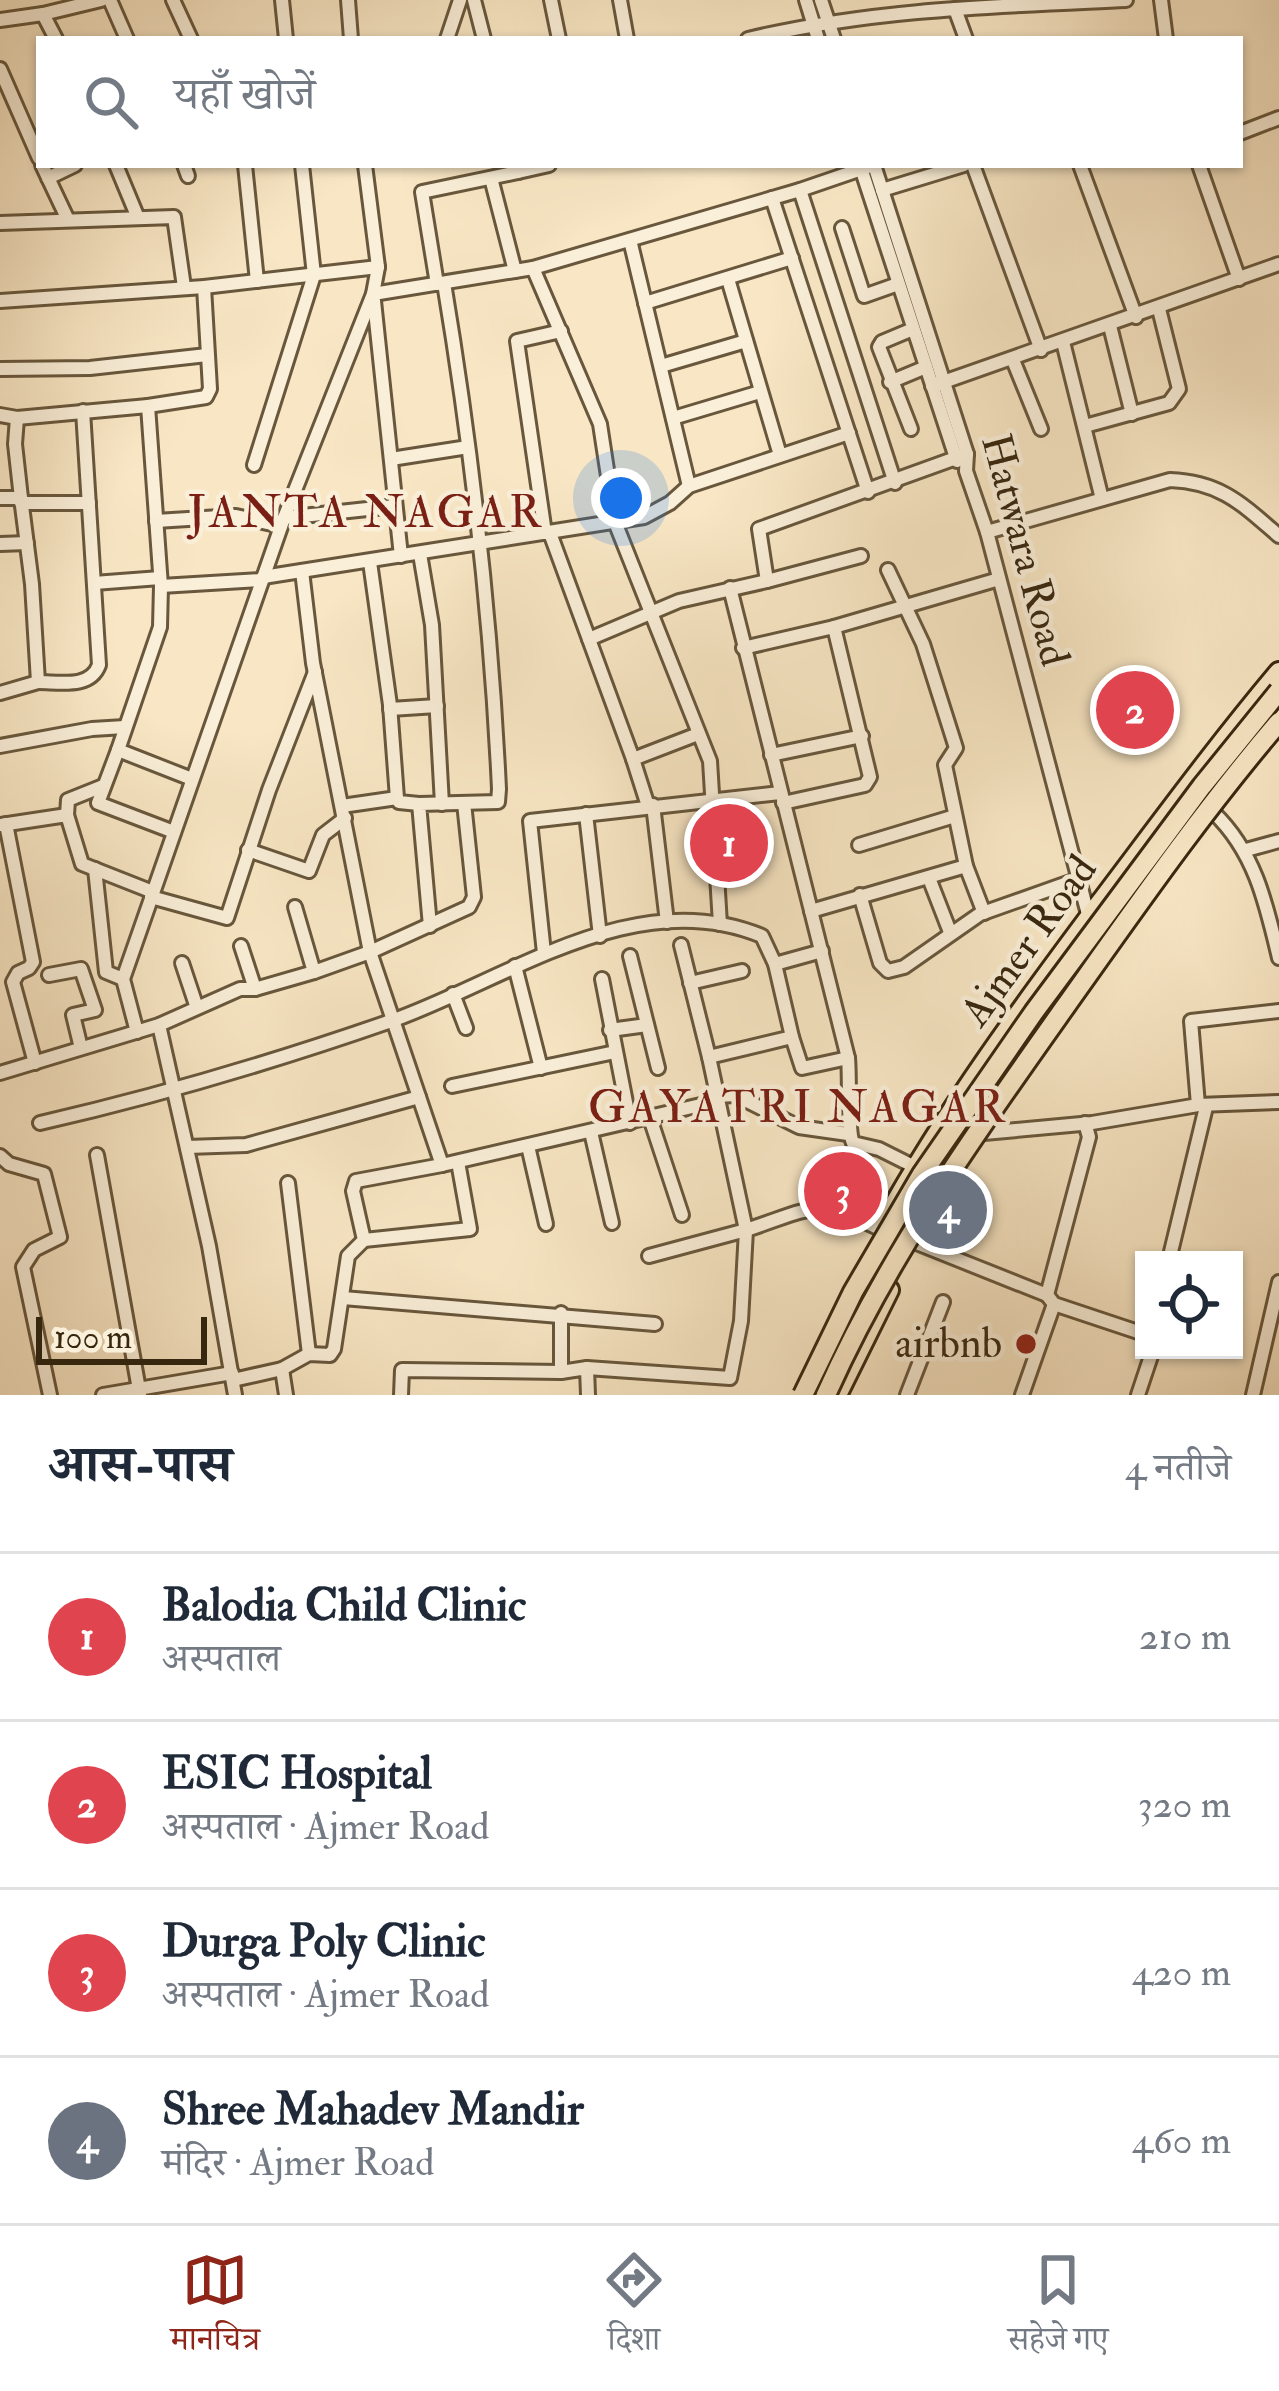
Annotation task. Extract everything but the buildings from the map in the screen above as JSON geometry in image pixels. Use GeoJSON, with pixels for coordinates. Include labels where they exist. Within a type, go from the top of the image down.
{"type":"FeatureCollection","features":[{"type":"Feature","properties":{"kind":"highway","name":"Ajmer Road"},"geometry":{"type":"LineString","coordinates":[[793,1395],[915,1167],[1025,1004],[1193,777],[1279,672]]}},
{"type":"Feature","properties":{"kind":"highway"},"geometry":{"type":"LineString","coordinates":[[803,1395],[853,1292],[922,1174],[1034,1012],[1279,691]]}},
{"type":"Feature","properties":{"kind":"highway"},"geometry":{"type":"LineString","coordinates":[[826,1395],[855,1330],[984,1122],[1206,812],[1279,722]]}},
{"type":"Feature","properties":{"kind":"highway","name":"Ajmer Road"},"geometry":{"type":"LineString","coordinates":[[837,1395],[914,1242],[984,1133],[1214,812],[1279,731]]}},
{"type":"Feature","properties":{"kind":"street"},"geometry":{"type":"LineString","coordinates":[[0,20],[101,0]]}},
{"type":"Feature","properties":{"kind":"street"},"geometry":{"type":"LineString","coordinates":[[110,0],[126,36]]}},
{"type":"Feature","properties":{"kind":"street"},"geometry":{"type":"LineString","coordinates":[[173,0],[190,36]]}},
{"type":"Feature","properties":{"kind":"street"},"geometry":{"type":"LineString","coordinates":[[282,0],[286,36]]}},
{"type":"Feature","properties":{"kind":"street"},"geometry":{"type":"LineString","coordinates":[[348,0],[351,36]]}},
{"type":"Feature","properties":{"kind":"street"},"geometry":{"type":"LineString","coordinates":[[448,36],[460,0]]}},
{"type":"Feature","properties":{"kind":"street"},"geometry":{"type":"LineString","coordinates":[[474,0],[483,36]]}},
{"type":"Feature","properties":{"kind":"street"},"geometry":{"type":"LineString","coordinates":[[551,0],[558,36]]}},
{"type":"Feature","properties":{"kind":"street"},"geometry":{"type":"LineString","coordinates":[[620,0],[626,36]]}},
{"type":"Feature","properties":{"kind":"street"},"geometry":{"type":"LineString","coordinates":[[806,0],[832,36]]}},
{"type":"Feature","properties":{"kind":"street"},"geometry":{"type":"LineString","coordinates":[[819,36],[821,0]]}},
{"type":"Feature","properties":{"kind":"street"},"geometry":{"type":"LineString","coordinates":[[761,36],[922,5],[1124,0]]}},
{"type":"Feature","properties":{"kind":"street"},"geometry":{"type":"LineString","coordinates":[[1162,0],[1166,36]]}},
{"type":"Feature","properties":{"kind":"street"},"geometry":{"type":"LineString","coordinates":[[965,5],[966,36]]}},
{"type":"Feature","properties":{"kind":"street"},"geometry":{"type":"LineString","coordinates":[[43,14],[54,36]]}},
{"type":"Feature","properties":{"kind":"street"},"geometry":{"type":"LineString","coordinates":[[0,69],[4,88],[36,153]]}},
{"type":"Feature","properties":{"kind":"street"},"geometry":{"type":"LineString","coordinates":[[1243,132],[1279,118]]}},
{"type":"Feature","properties":{"kind":"street"},"geometry":{"type":"LineString","coordinates":[[43,168],[68,220]]}},
{"type":"Feature","properties":{"kind":"street"},"geometry":{"type":"LineString","coordinates":[[117,168],[138,218]]}},
{"type":"Feature","properties":{"kind":"street"},"geometry":{"type":"LineString","coordinates":[[245,168],[257,281]]}},
{"type":"Feature","properties":{"kind":"street"},"geometry":{"type":"LineString","coordinates":[[254,465],[314,275],[302,168]]}},
{"type":"Feature","properties":{"kind":"street"},"geometry":{"type":"LineString","coordinates":[[137,1032],[124,979],[282,522],[373,294],[378,267],[365,168]]}},
{"type":"Feature","properties":{"kind":"street"},"geometry":{"type":"LineString","coordinates":[[370,562],[399,802],[497,802],[480,544],[468,447],[422,192],[517,168]]}},
{"type":"Feature","properties":{"kind":"street"},"geometry":{"type":"LineString","coordinates":[[373,294],[533,268],[861,168]]}},
{"type":"Feature","properties":{"kind":"street"},"geometry":{"type":"LineString","coordinates":[[868,168],[898,284],[926,367],[938,384],[1279,264]]}},
{"type":"Feature","properties":{"kind":"street","name":"Hatwara Road"},"geometry":{"type":"LineString","coordinates":[[868,168],[882,190],[987,532],[1089,918],[1115,947]]}},
{"type":"Feature","properties":{"kind":"street"},"geometry":{"type":"LineString","coordinates":[[882,190],[954,168]]}},
{"type":"Feature","properties":{"kind":"street"},"geometry":{"type":"LineString","coordinates":[[974,168],[1041,350]]}},
{"type":"Feature","properties":{"kind":"street"},"geometry":{"type":"LineString","coordinates":[[1081,168],[1136,317]]}},
{"type":"Feature","properties":{"kind":"street"},"geometry":{"type":"LineString","coordinates":[[1200,168],[1239,279]]}},
{"type":"Feature","properties":{"kind":"street"},"geometry":{"type":"LineString","coordinates":[[491,178],[514,271]]}},
{"type":"Feature","properties":{"kind":"street"},"geometry":{"type":"LineString","coordinates":[[800,190],[895,483]]}},
{"type":"Feature","properties":{"kind":"street"},"geometry":{"type":"LineString","coordinates":[[772,198],[868,492]]}},
{"type":"Feature","properties":{"kind":"street"},"geometry":{"type":"LineString","coordinates":[[0,223],[168,215],[177,221],[184,287]]}},
{"type":"Feature","properties":{"kind":"street"},"geometry":{"type":"LineString","coordinates":[[842,228],[864,296],[898,284]]}},
{"type":"Feature","properties":{"kind":"street"},"geometry":{"type":"LineString","coordinates":[[630,240],[689,486]]}},
{"type":"Feature","properties":{"kind":"street"},"geometry":{"type":"LineString","coordinates":[[645,302],[792,258]]}},
{"type":"Feature","properties":{"kind":"street"},"geometry":{"type":"LineString","coordinates":[[0,301],[204,287],[378,267]]}},
{"type":"Feature","properties":{"kind":"street"},"geometry":{"type":"LineString","coordinates":[[533,268],[600,424],[615,522],[710,761],[720,924]]}},
{"type":"Feature","properties":{"kind":"street"},"geometry":{"type":"LineString","coordinates":[[728,279],[779,455]]}},
{"type":"Feature","properties":{"kind":"street"},"geometry":{"type":"LineString","coordinates":[[0,415],[17,418],[206,398],[210,389],[204,287]]}},
{"type":"Feature","properties":{"kind":"street"},"geometry":{"type":"LineString","coordinates":[[373,294],[401,556]]}},
{"type":"Feature","properties":{"kind":"street"},"geometry":{"type":"LineString","coordinates":[[1085,426],[1169,403],[1178,393],[1159,309]]}},
{"type":"Feature","properties":{"kind":"street"},"geometry":{"type":"LineString","coordinates":[[1110,326],[1132,414]]}},
{"type":"Feature","properties":{"kind":"street"},"geometry":{"type":"LineString","coordinates":[[910,429],[880,345],[913,329]]}},
{"type":"Feature","properties":{"kind":"street"},"geometry":{"type":"LineString","coordinates":[[561,331],[517,341],[547,533],[651,806],[667,922]]}},
{"type":"Feature","properties":{"kind":"street"},"geometry":{"type":"LineString","coordinates":[[661,366],[746,341]]}},
{"type":"Feature","properties":{"kind":"street"},"geometry":{"type":"LineString","coordinates":[[1063,342],[1102,499]]}},
{"type":"Feature","properties":{"kind":"street"},"geometry":{"type":"LineString","coordinates":[[0,369],[90,368],[207,356]]}},
{"type":"Feature","properties":{"kind":"street"},"geometry":{"type":"LineString","coordinates":[[1013,360],[1041,429]]}},
{"type":"Feature","properties":{"kind":"street"},"geometry":{"type":"LineString","coordinates":[[890,382],[926,367]]}},
{"type":"Feature","properties":{"kind":"street"},"geometry":{"type":"LineString","coordinates":[[673,418],[760,392]]}},
{"type":"Feature","properties":{"kind":"street"},"geometry":{"type":"LineString","coordinates":[[148,406],[161,582],[155,650],[143,670],[98,802],[174,832]]}},
{"type":"Feature","properties":{"kind":"street"},"geometry":{"type":"LineString","coordinates":[[0,694],[38,682],[86,682],[99,665],[83,412]]}},
{"type":"Feature","properties":{"kind":"street"},"geometry":{"type":"LineString","coordinates":[[17,418],[15,445],[38,682]]}},
{"type":"Feature","properties":{"kind":"street"},"geometry":{"type":"LineString","coordinates":[[94,583],[263,578],[644,517],[689,486],[848,433]]}},
{"type":"Feature","properties":{"kind":"street"},"geometry":{"type":"LineString","coordinates":[[391,459],[468,447]]}},
{"type":"Feature","properties":{"kind":"street"},"geometry":{"type":"LineString","coordinates":[[767,581],[759,530],[961,456]]}},
{"type":"Feature","properties":{"kind":"street"},"geometry":{"type":"LineString","coordinates":[[987,532],[1170,479],[1198,481],[1222,490],[1279,536]]}},
{"type":"Feature","properties":{"kind":"street"},"geometry":{"type":"LineString","coordinates":[[0,498],[89,503]]}},
{"type":"Feature","properties":{"kind":"street"},"geometry":{"type":"LineString","coordinates":[[156,521],[236,516],[282,522],[395,506]]}},
{"type":"Feature","properties":{"kind":"street"},"geometry":{"type":"LineString","coordinates":[[0,544],[27,543]]}},
{"type":"Feature","properties":{"kind":"street"},"geometry":{"type":"LineString","coordinates":[[421,554],[432,625],[442,804]]}},
{"type":"Feature","properties":{"kind":"street"},"geometry":{"type":"LineString","coordinates":[[589,639],[679,601],[861,556]]}},
{"type":"Feature","properties":{"kind":"street"},"geometry":{"type":"LineString","coordinates":[[888,570],[943,701],[956,748],[944,765],[966,866],[984,913]]}},
{"type":"Feature","properties":{"kind":"street"},"geometry":{"type":"LineString","coordinates":[[302,571],[315,672],[370,952],[442,1166]]}},
{"type":"Feature","properties":{"kind":"street"},"geometry":{"type":"LineString","coordinates":[[742,648],[834,627],[998,579]]}},
{"type":"Feature","properties":{"kind":"street"},"geometry":{"type":"LineString","coordinates":[[730,588],[848,1058],[852,1103],[848,1134],[853,1143],[879,1149],[915,1167]]}},
{"type":"Feature","properties":{"kind":"street"},"geometry":{"type":"LineString","coordinates":[[544,953],[530,821],[711,800],[782,798],[865,785],[870,768],[834,627]]}},
{"type":"Feature","properties":{"kind":"street"},"geometry":{"type":"LineString","coordinates":[[103,786],[68,800],[67,814],[82,864],[152,894],[227,918],[315,672]]}},
{"type":"Feature","properties":{"kind":"street"},"geometry":{"type":"LineString","coordinates":[[390,710],[437,706]]}},
{"type":"Feature","properties":{"kind":"street"},"geometry":{"type":"LineString","coordinates":[[0,746],[125,727]]}},
{"type":"Feature","properties":{"kind":"street"},"geometry":{"type":"LineString","coordinates":[[633,759],[698,734]]}},
{"type":"Feature","properties":{"kind":"street"},"geometry":{"type":"LineString","coordinates":[[771,755],[862,736]]}},
{"type":"Feature","properties":{"kind":"street"},"geometry":{"type":"LineString","coordinates":[[118,750],[192,779]]}},
{"type":"Feature","properties":{"kind":"street"},"geometry":{"type":"LineString","coordinates":[[248,850],[309,871],[323,835],[343,810],[397,798]]}},
{"type":"Feature","properties":{"kind":"street"},"geometry":{"type":"LineString","coordinates":[[0,1073],[159,1025],[240,989],[314,972],[464,910],[473,901],[464,803]]}},
{"type":"Feature","properties":{"kind":"street"},"geometry":{"type":"LineString","coordinates":[[419,804],[430,926]]}},
{"type":"Feature","properties":{"kind":"street"},"geometry":{"type":"LineString","coordinates":[[1214,812],[1246,850],[1262,888],[1279,958]]}},
{"type":"Feature","properties":{"kind":"street"},"geometry":{"type":"LineString","coordinates":[[35,1063],[13,982],[33,962],[2,824],[67,814]]}},
{"type":"Feature","properties":{"kind":"street"},"geometry":{"type":"LineString","coordinates":[[586,814],[600,936]]}},
{"type":"Feature","properties":{"kind":"street"},"geometry":{"type":"LineString","coordinates":[[859,845],[955,816]]}},
{"type":"Feature","properties":{"kind":"street"},"geometry":{"type":"LineString","coordinates":[[1246,850],[1279,841]]}},
{"type":"Feature","properties":{"kind":"street"},"geometry":{"type":"LineString","coordinates":[[811,911],[966,866]]}},
{"type":"Feature","properties":{"kind":"street"},"geometry":{"type":"LineString","coordinates":[[95,869],[106,972],[124,979]]}},
{"type":"Feature","properties":{"kind":"street"},"geometry":{"type":"LineString","coordinates":[[929,878],[950,932]]}},
{"type":"Feature","properties":{"kind":"street"},"geometry":{"type":"LineString","coordinates":[[860,895],[885,970],[904,967],[984,913],[1078,879]]}},
{"type":"Feature","properties":{"kind":"street"},"geometry":{"type":"LineString","coordinates":[[295,907],[314,972]]}},
{"type":"Feature","properties":{"kind":"street"},"geometry":{"type":"LineString","coordinates":[[40,1123],[174,1089],[394,1020],[544,953],[667,922],[720,924],[762,936],[775,964],[802,1068],[848,1058]]}},
{"type":"Feature","properties":{"kind":"street"},"geometry":{"type":"LineString","coordinates":[[401,1395],[401,1370],[561,1372],[587,1368],[699,1374],[727,1388],[741,1321],[746,1230],[681,945]]}},
{"type":"Feature","properties":{"kind":"street"},"geometry":{"type":"LineString","coordinates":[[241,946],[256,989]]}},
{"type":"Feature","properties":{"kind":"street"},"geometry":{"type":"LineString","coordinates":[[775,964],[821,951]]}},
{"type":"Feature","properties":{"kind":"street"},"geometry":{"type":"LineString","coordinates":[[630,956],[658,1068]]}},
{"type":"Feature","properties":{"kind":"street"},"geometry":{"type":"LineString","coordinates":[[182,963],[196,1005]]}},
{"type":"Feature","properties":{"kind":"street"},"geometry":{"type":"LineString","coordinates":[[515,966],[541,1068]]}},
{"type":"Feature","properties":{"kind":"street"},"geometry":{"type":"LineString","coordinates":[[49,975],[81,969],[95,1010],[73,1015],[81,1048]]}},
{"type":"Feature","properties":{"kind":"street"},"geometry":{"type":"LineString","coordinates":[[690,983],[742,971]]}},
{"type":"Feature","properties":{"kind":"street"},"geometry":{"type":"LineString","coordinates":[[602,980],[630,1123]]}},
{"type":"Feature","properties":{"kind":"street"},"geometry":{"type":"LineString","coordinates":[[453,994],[466,1028]]}},
{"type":"Feature","properties":{"kind":"street"},"geometry":{"type":"LineString","coordinates":[[1170,1251],[1202,1106],[1191,1021],[1279,1011]]}},
{"type":"Feature","properties":{"kind":"street"},"geometry":{"type":"LineString","coordinates":[[159,1025],[233,1383]]}},
{"type":"Feature","properties":{"kind":"street"},"geometry":{"type":"LineString","coordinates":[[610,1030],[647,1025]]}},
{"type":"Feature","properties":{"kind":"street"},"geometry":{"type":"LineString","coordinates":[[709,1058],[792,1037]]}},
{"type":"Feature","properties":{"kind":"street"},"geometry":{"type":"LineString","coordinates":[[452,1086],[614,1052]]}},
{"type":"Feature","properties":{"kind":"street"},"geometry":{"type":"LineString","coordinates":[[364,1240],[353,1191],[356,1181],[442,1166],[735,1095],[799,1126],[848,1134]]}},
{"type":"Feature","properties":{"kind":"street"},"geometry":{"type":"LineString","coordinates":[[187,1148],[246,1145],[419,1096]]}},
{"type":"Feature","properties":{"kind":"street"},"geometry":{"type":"LineString","coordinates":[[984,1133],[1202,1106],[1279,1102]]}},
{"type":"Feature","properties":{"kind":"street"},"geometry":{"type":"LineString","coordinates":[[650,1118],[682,1216]]}},
{"type":"Feature","properties":{"kind":"street"},"geometry":{"type":"LineString","coordinates":[[1022,1395],[1089,1137],[1085,1123]]}},
{"type":"Feature","properties":{"kind":"street"},"geometry":{"type":"LineString","coordinates":[[591,1132],[612,1223]]}},
{"type":"Feature","properties":{"kind":"street"},"geometry":{"type":"LineString","coordinates":[[528,1146],[546,1223]]}},
{"type":"Feature","properties":{"kind":"street"},"geometry":{"type":"LineString","coordinates":[[97,1155],[140,1392]]}},
{"type":"Feature","properties":{"kind":"street"},"geometry":{"type":"LineString","coordinates":[[0,1156],[9,1164],[44,1174],[60,1237],[34,1250],[23,1267],[50,1395]]}},
{"type":"Feature","properties":{"kind":"street"},"geometry":{"type":"LineString","coordinates":[[103,1395],[233,1383],[282,1369],[309,1354],[330,1354],[348,1256],[364,1240],[470,1229],[458,1162]]}},
{"type":"Feature","properties":{"kind":"street"},"geometry":{"type":"LineString","coordinates":[[288,1183],[309,1354]]}},
{"type":"Feature","properties":{"kind":"street"},"geometry":{"type":"LineString","coordinates":[[649,1256],[820,1206],[880,1228]]}},
{"type":"Feature","properties":{"kind":"street"},"geometry":{"type":"LineString","coordinates":[[914,1242],[1135,1331]]}},
{"type":"Feature","properties":{"kind":"street"},"geometry":{"type":"LineString","coordinates":[[1253,1395],[1273,1329],[1279,1282]]}},
{"type":"Feature","properties":{"kind":"street"},"geometry":{"type":"LineString","coordinates":[[343,1298],[656,1324]]}},
{"type":"Feature","properties":{"kind":"street"},"geometry":{"type":"LineString","coordinates":[[907,1395],[943,1302]]}},
{"type":"Feature","properties":{"kind":"street"},"geometry":{"type":"LineString","coordinates":[[561,1313],[561,1372]]}},
{"type":"Feature","properties":{"kind":"street"},"geometry":{"type":"LineString","coordinates":[[1138,1395],[1150,1359]]}},
{"type":"Feature","properties":{"kind":"street"},"geometry":{"type":"LineString","coordinates":[[587,1368],[588,1395]]}},
{"type":"Feature","properties":{"kind":"street"},"geometry":{"type":"LineString","coordinates":[[282,1369],[286,1395]]}},
{"type":"Feature","properties":{"kind":"railway"},"geometry":{"type":"LineString","coordinates":[[812,1395],[858,1296],[931,1176],[1071,974],[1279,701]]}},
{"type":"Feature","properties":{"kind":"place","name":"ESIC Hospital"},"geometry":{"type":"Point","coordinates":[1135,710]}},
{"type":"Feature","properties":{"kind":"place","name":"Balodia Child Clinic"},"geometry":{"type":"Point","coordinates":[729,843]}},
{"type":"Feature","properties":{"kind":"place","name":"Durga Poly Clinic"},"geometry":{"type":"Point","coordinates":[843,1191]}},
{"type":"Feature","properties":{"kind":"place","name":"Shree Mahadev Mandir"},"geometry":{"type":"Point","coordinates":[948,1210]}},
{"type":"Feature","properties":{"kind":"place","name":"airbnb"},"geometry":{"type":"Point","coordinates":[1026,1344]}},
{"type":"Feature","properties":{"kind":"district","name":"JANTA NAGAR"},"geometry":{"type":"Point","coordinates":[366,513]}},
{"type":"Feature","properties":{"kind":"district","name":"GAYATRI NAGAR"},"geometry":{"type":"Point","coordinates":[798,1108]}}]}
